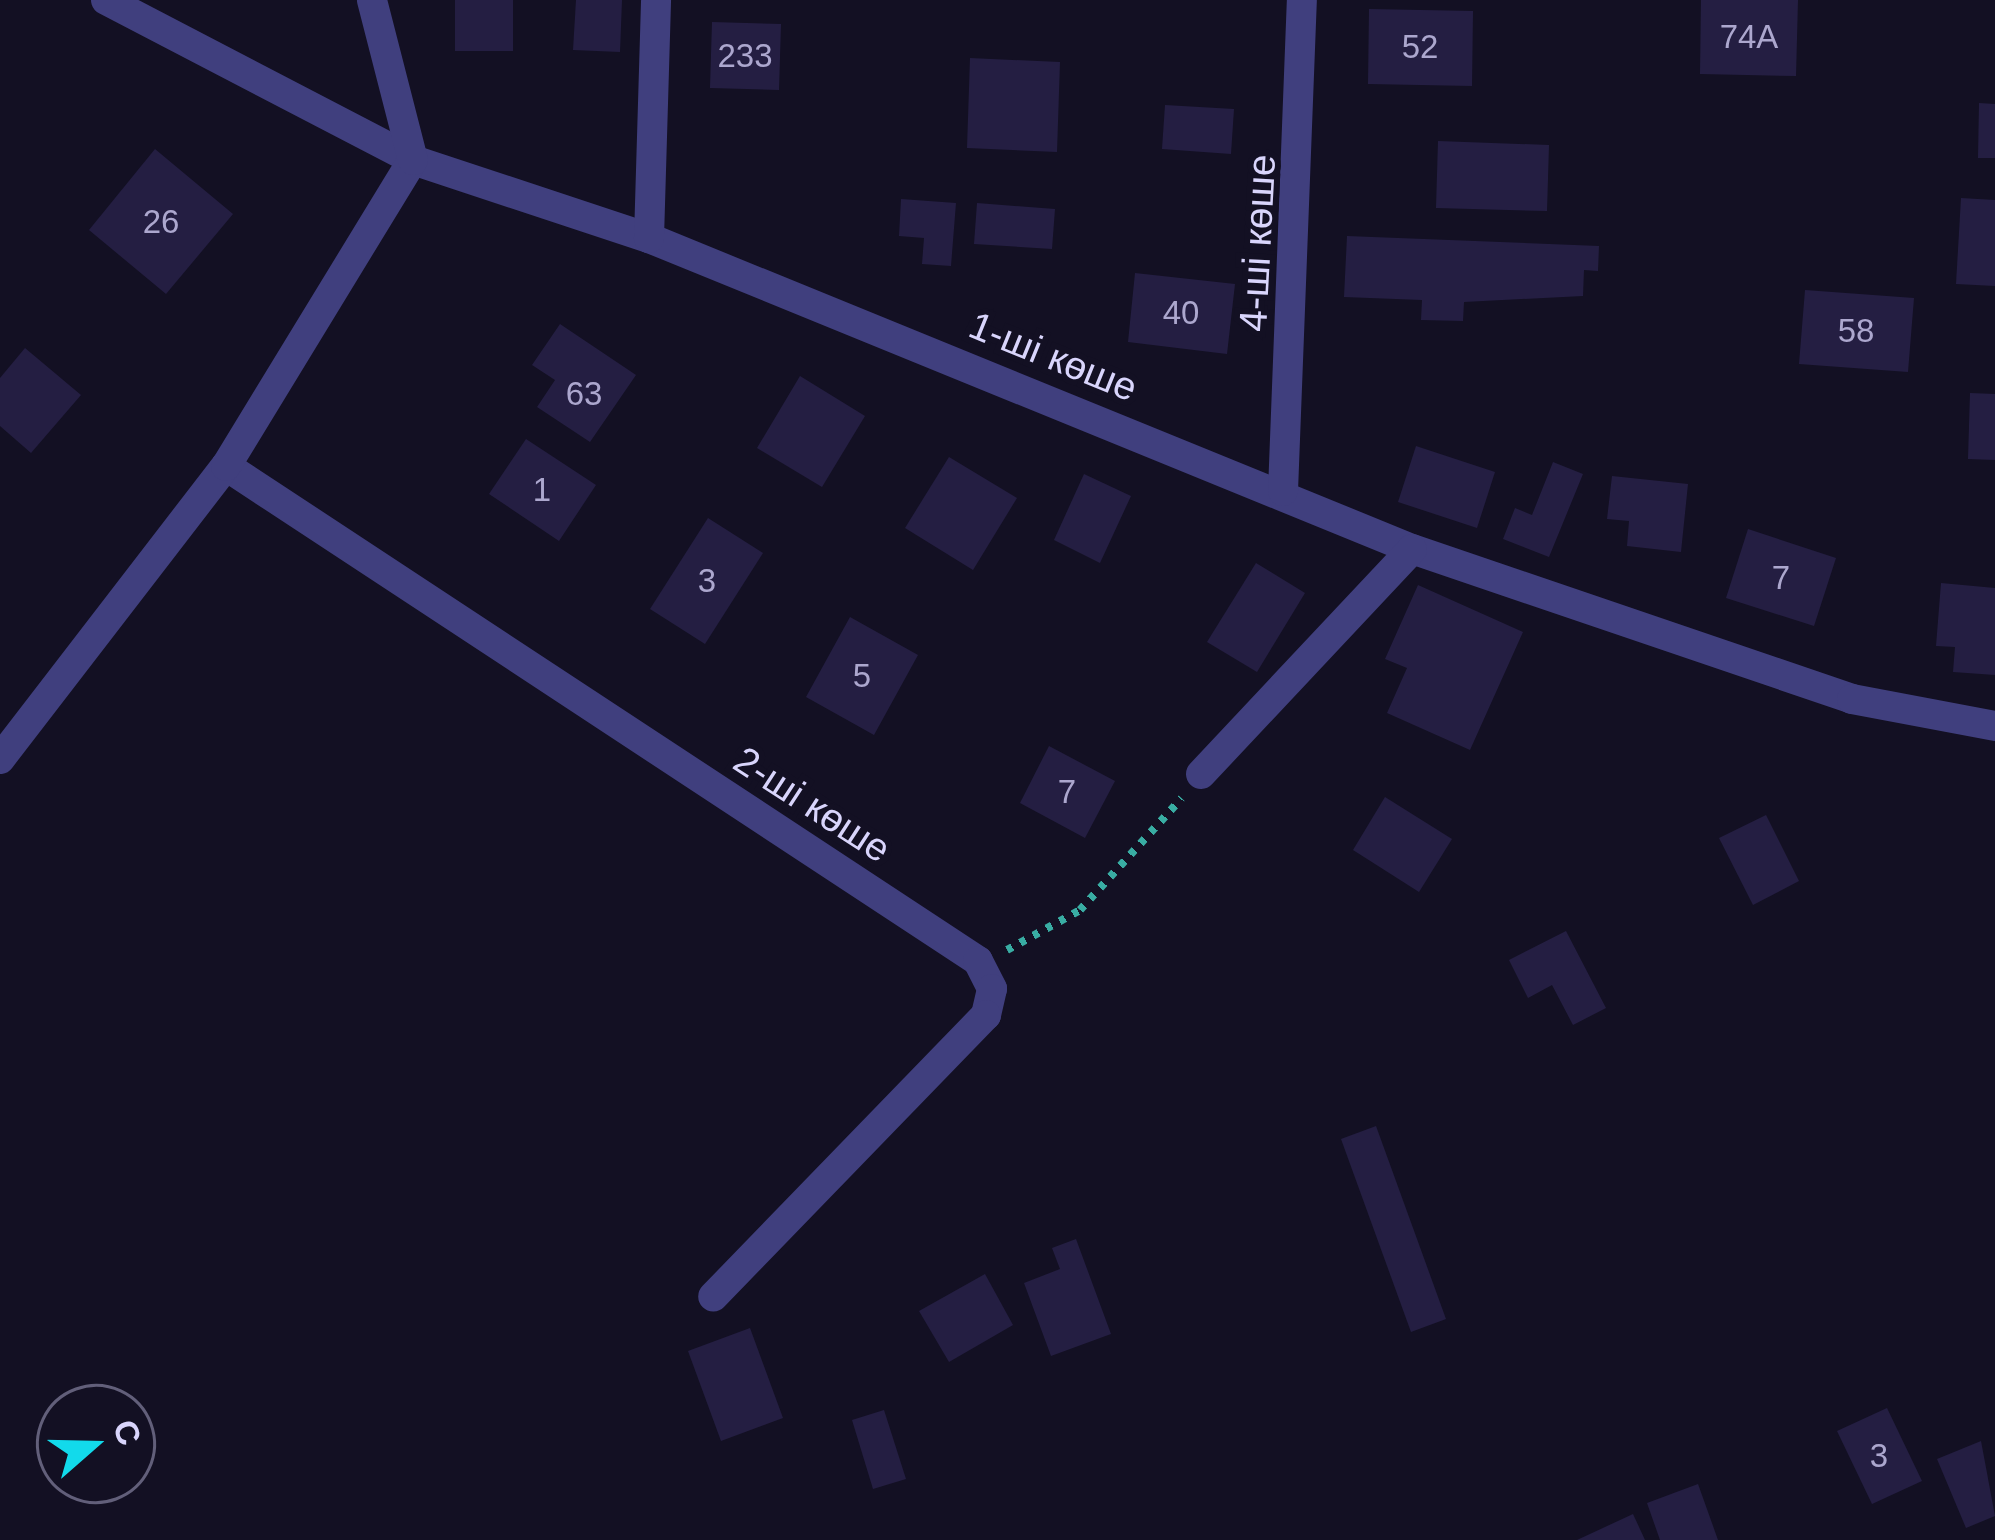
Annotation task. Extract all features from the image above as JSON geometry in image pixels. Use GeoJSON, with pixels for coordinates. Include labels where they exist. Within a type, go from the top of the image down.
{"type":"FeatureCollection","features":[{"type":"Feature","properties":{"kind":"street","name":"1-ші көше"},"geometry":{"type":"LineString","coordinates":[[106,0],[412,160],[649,238],[1283,491],[1412,550],[1852,699],[1995,726]]}},
{"type":"Feature","properties":{"kind":"street"},"geometry":{"type":"LineString","coordinates":[[0,759],[226,466],[412,160],[372,0]]}},
{"type":"Feature","properties":{"kind":"street"},"geometry":{"type":"LineString","coordinates":[[649,238],[656,0]]}},
{"type":"Feature","properties":{"kind":"street","name":"4-шi көше"},"geometry":{"type":"LineString","coordinates":[[1283,491],[1302,0]]}},
{"type":"Feature","properties":{"kind":"street","name":"2-ші көше"},"geometry":{"type":"LineString","coordinates":[[226,466],[978,961]]}},
{"type":"Feature","properties":{"kind":"street"},"geometry":{"type":"LineString","coordinates":[[1201,774],[1412,550]]}},
{"type":"Feature","properties":{"kind":"street"},"geometry":{"type":"LineString","coordinates":[[713,1297],[986,1015],[992,989],[978,961]]}},
{"type":"Feature","properties":{"kind":"path"},"geometry":{"type":"LineString","coordinates":[[978,961],[1080,910],[1201,774]]}},
{"type":"Feature","properties":{"kind":"building"},"geometry":{"type":"Polygon","coordinates":[[[455,0],[513,0],[513,51],[455,51],[455,0]]]}},
{"type":"Feature","properties":{"kind":"building"},"geometry":{"type":"Polygon","coordinates":[[[576,0],[622,0],[620,52],[573,50],[576,0]]]}},
{"type":"Feature","properties":{"kind":"building"},"geometry":{"type":"Polygon","coordinates":[[[1701,0],[1798,0],[1796,76],[1700,74],[1701,0]]]}},
{"type":"Feature","properties":{"kind":"building"},"geometry":{"type":"Polygon","coordinates":[[[1369,9],[1473,11],[1472,86],[1368,84],[1369,9]]]}},
{"type":"Feature","properties":{"kind":"building"},"geometry":{"type":"Polygon","coordinates":[[[712,22],[781,24],[779,90],[710,88],[712,22]]]}},
{"type":"Feature","properties":{"kind":"building"},"geometry":{"type":"Polygon","coordinates":[[[970,58],[1060,62],[1057,152],[967,148],[970,58]]]}},
{"type":"Feature","properties":{"kind":"building"},"geometry":{"type":"Polygon","coordinates":[[[1979,103],[1995,104],[1995,158],[1978,158],[1979,103]]]}},
{"type":"Feature","properties":{"kind":"building"},"geometry":{"type":"Polygon","coordinates":[[[1165,105],[1234,109],[1231,154],[1162,149],[1165,105]]]}},
{"type":"Feature","properties":{"kind":"building"},"geometry":{"type":"Polygon","coordinates":[[[1438,141],[1549,145],[1547,211],[1436,208],[1438,141]]]}},
{"type":"Feature","properties":{"kind":"building"},"geometry":{"type":"Polygon","coordinates":[[[155,149],[233,214],[166,294],[89,230],[155,149]]]}},
{"type":"Feature","properties":{"kind":"building"},"geometry":{"type":"Polygon","coordinates":[[[1961,198],[1995,200],[1995,286],[1956,284],[1961,198]]]}},
{"type":"Feature","properties":{"kind":"building"},"geometry":{"type":"Polygon","coordinates":[[[901,199],[956,203],[951,266],[922,264],[924,238],[899,236],[901,199]]]}},
{"type":"Feature","properties":{"kind":"building"},"geometry":{"type":"Polygon","coordinates":[[[977,203],[1055,209],[1052,249],[974,244],[977,203]]]}},
{"type":"Feature","properties":{"kind":"building"},"geometry":{"type":"Polygon","coordinates":[[[1347,236],[1599,246],[1598,271],[1584,270],[1583,296],[1464,302],[1463,321],[1421,320],[1422,300],[1344,297],[1347,236]]]}},
{"type":"Feature","properties":{"kind":"building"},"geometry":{"type":"Polygon","coordinates":[[[1135,273],[1235,284],[1227,354],[1128,342],[1135,273]]]}},
{"type":"Feature","properties":{"kind":"building"},"geometry":{"type":"Polygon","coordinates":[[[1805,290],[1914,298],[1908,372],[1799,364],[1805,290]]]}},
{"type":"Feature","properties":{"kind":"building"},"geometry":{"type":"Polygon","coordinates":[[[560,324],[636,375],[590,442],[537,407],[555,380],[532,365],[560,324]]]}},
{"type":"Feature","properties":{"kind":"building"},"geometry":{"type":"Polygon","coordinates":[[[25,348],[81,395],[31,453],[0,426],[0,378],[25,348]]]}},
{"type":"Feature","properties":{"kind":"building"},"geometry":{"type":"Polygon","coordinates":[[[800,376],[865,416],[822,487],[757,448],[800,376]]]}},
{"type":"Feature","properties":{"kind":"building"},"geometry":{"type":"Polygon","coordinates":[[[1970,393],[1995,394],[1995,460],[1968,459],[1970,393]]]}},
{"type":"Feature","properties":{"kind":"building"},"geometry":{"type":"Polygon","coordinates":[[[526,439],[596,485],[559,541],[489,494],[526,439]]]}},
{"type":"Feature","properties":{"kind":"building"},"geometry":{"type":"Polygon","coordinates":[[[1416,446],[1495,472],[1477,528],[1398,502],[1416,446]]]}},
{"type":"Feature","properties":{"kind":"building"},"geometry":{"type":"Polygon","coordinates":[[[949,457],[1017,498],[973,570],[905,528],[949,457]]]}},
{"type":"Feature","properties":{"kind":"building"},"geometry":{"type":"Polygon","coordinates":[[[1553,462],[1583,474],[1549,557],[1503,539],[1515,508],[1532,515],[1553,462]]]}},
{"type":"Feature","properties":{"kind":"building"},"geometry":{"type":"Polygon","coordinates":[[[1084,474],[1131,496],[1100,563],[1054,540],[1084,474]]]}},
{"type":"Feature","properties":{"kind":"building"},"geometry":{"type":"Polygon","coordinates":[[[1612,476],[1688,484],[1681,552],[1627,546],[1629,521],[1607,519],[1612,476]]]}},
{"type":"Feature","properties":{"kind":"building"},"geometry":{"type":"Polygon","coordinates":[[[708,518],[763,553],[705,644],[650,609],[708,518]]]}},
{"type":"Feature","properties":{"kind":"building"},"geometry":{"type":"Polygon","coordinates":[[[1748,529],[1836,558],[1814,626],[1726,598],[1748,529]]]}},
{"type":"Feature","properties":{"kind":"building"},"geometry":{"type":"Polygon","coordinates":[[[1256,563],[1305,593],[1257,672],[1207,642],[1256,563]]]}},
{"type":"Feature","properties":{"kind":"building"},"geometry":{"type":"Polygon","coordinates":[[[1941,583],[1995,588],[1995,675],[1953,672],[1955,647],[1936,646],[1941,583]]]}},
{"type":"Feature","properties":{"kind":"building"},"geometry":{"type":"Polygon","coordinates":[[[1418,585],[1523,632],[1470,750],[1387,713],[1407,668],[1385,659],[1418,585]]]}},
{"type":"Feature","properties":{"kind":"building"},"geometry":{"type":"Polygon","coordinates":[[[850,617],[918,655],[874,735],[806,697],[850,617]]]}},
{"type":"Feature","properties":{"kind":"building"},"geometry":{"type":"Polygon","coordinates":[[[1049,746],[1115,781],[1085,838],[1020,803],[1049,746]]]}},
{"type":"Feature","properties":{"kind":"building"},"geometry":{"type":"Polygon","coordinates":[[[1385,797],[1452,839],[1419,892],[1353,850],[1385,797]]]}},
{"type":"Feature","properties":{"kind":"building"},"geometry":{"type":"Polygon","coordinates":[[[1766,815],[1799,881],[1753,905],[1719,838],[1766,815]]]}},
{"type":"Feature","properties":{"kind":"building"},"geometry":{"type":"Polygon","coordinates":[[[1566,931],[1606,1008],[1573,1025],[1552,985],[1528,998],[1509,960],[1566,931]]]}},
{"type":"Feature","properties":{"kind":"building"},"geometry":{"type":"Polygon","coordinates":[[[1376,1126],[1446,1319],[1411,1332],[1341,1139],[1376,1126]]]}},
{"type":"Feature","properties":{"kind":"building"},"geometry":{"type":"Polygon","coordinates":[[[1076,1239],[1111,1334],[1051,1356],[1024,1283],[1060,1269],[1052,1248],[1076,1239]]]}},
{"type":"Feature","properties":{"kind":"building"},"geometry":{"type":"Polygon","coordinates":[[[985,1274],[1013,1325],[949,1362],[919,1311],[985,1274]]]}},
{"type":"Feature","properties":{"kind":"building"},"geometry":{"type":"Polygon","coordinates":[[[750,1328],[783,1418],[721,1441],[688,1351],[750,1328]]]}},
{"type":"Feature","properties":{"kind":"building"},"geometry":{"type":"Polygon","coordinates":[[[1887,1408],[1922,1481],[1872,1504],[1837,1431],[1887,1408]]]}},
{"type":"Feature","properties":{"kind":"building"},"geometry":{"type":"Polygon","coordinates":[[[884,1410],[906,1479],[873,1489],[852,1420],[884,1410]]]}},
{"type":"Feature","properties":{"kind":"building"},"geometry":{"type":"Polygon","coordinates":[[[1981,1441],[1995,1516],[1966,1528],[1937,1459],[1981,1441]]]}},
{"type":"Feature","properties":{"kind":"building"},"geometry":{"type":"Polygon","coordinates":[[[1698,1484],[1718,1540],[1660,1540],[1647,1503],[1698,1484]]]}},
{"type":"Feature","properties":{"kind":"building"},"geometry":{"type":"Polygon","coordinates":[[[1633,1514],[1645,1540],[1577,1540],[1633,1514]]]}}]}
